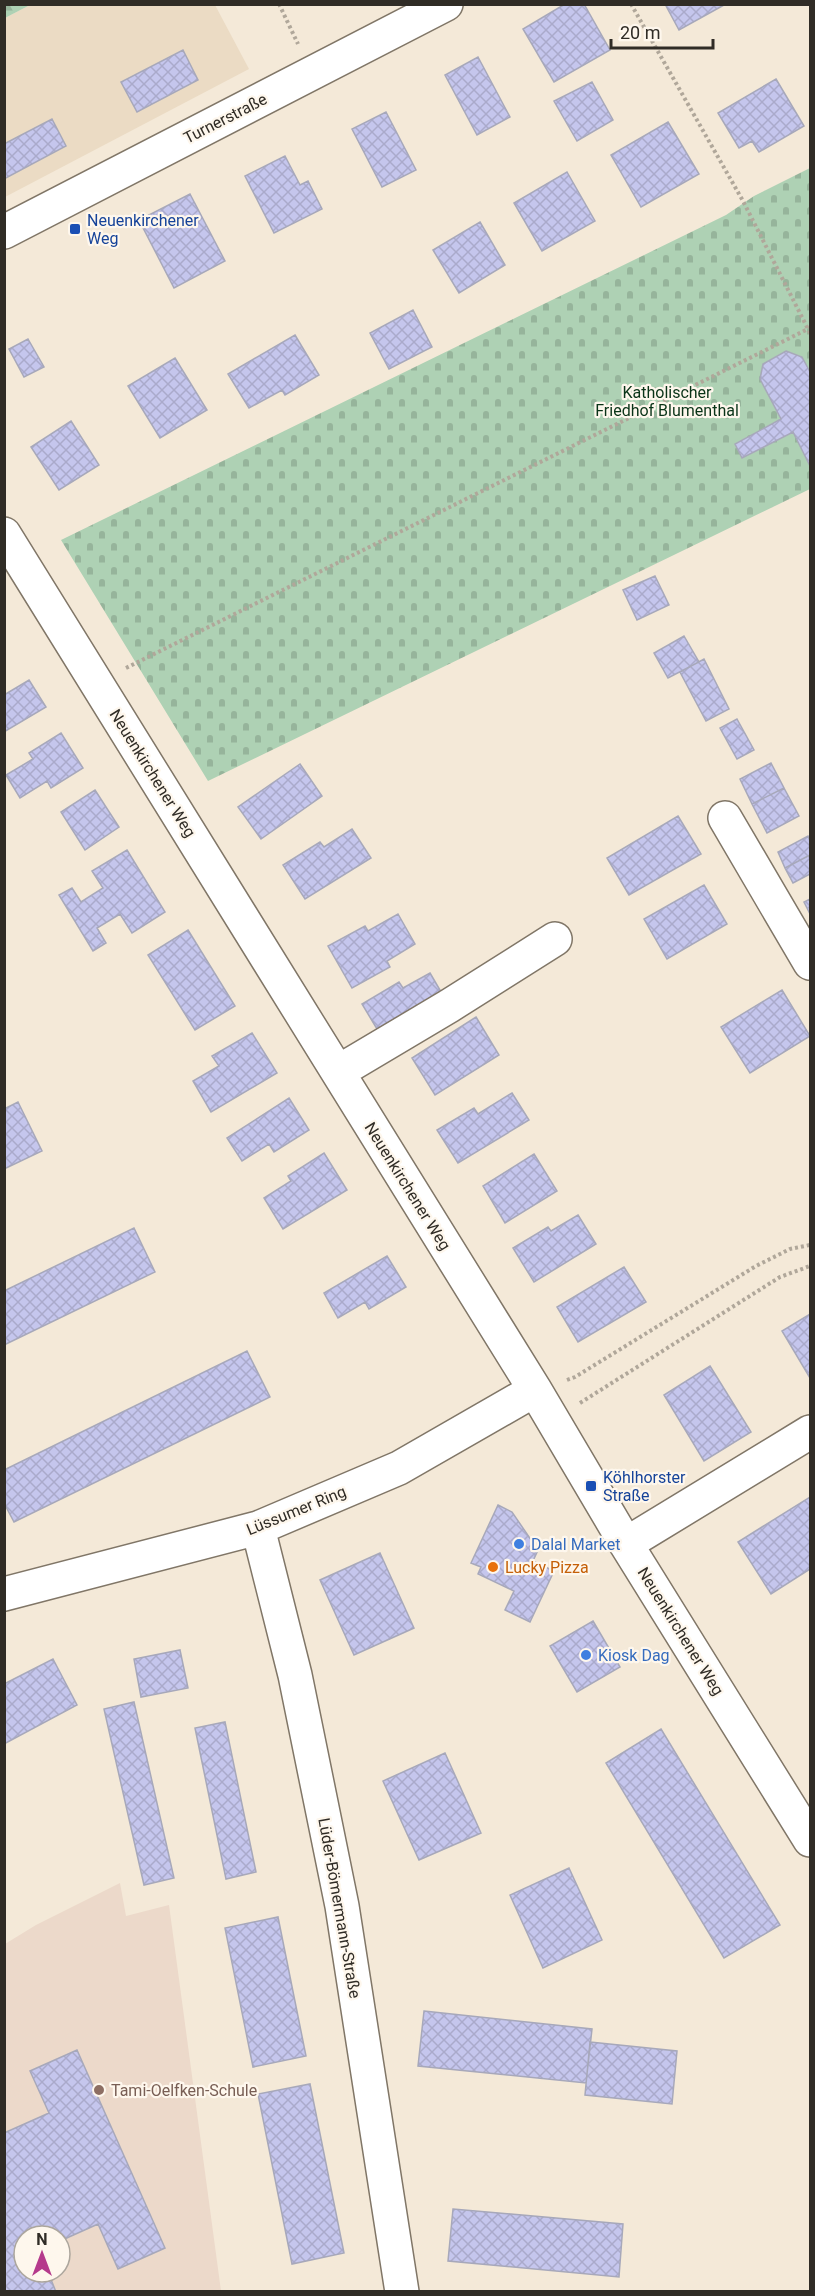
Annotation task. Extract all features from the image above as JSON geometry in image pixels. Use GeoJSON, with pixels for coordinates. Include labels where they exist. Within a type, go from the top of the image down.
{"type":"FeatureCollection","features":[{"type":"Feature","properties":{"kind":"street","name":"Turnerstraße"},"geometry":{"type":"LineString","coordinates":[[4,232],[446,4]]}},
{"type":"Feature","properties":{"kind":"street","name":"Neuenkirchener Weg"},"geometry":{"type":"LineString","coordinates":[[4,534],[535,1390],[626,1544],[810,1840]]}},
{"type":"Feature","properties":{"kind":"street"},"geometry":{"type":"LineString","coordinates":[[725,818],[810,963]]}},
{"type":"Feature","properties":{"kind":"street"},"geometry":{"type":"LineString","coordinates":[[338,1072],[555,939]]}},
{"type":"Feature","properties":{"kind":"street","name":"Lüssumer Ring"},"geometry":{"type":"LineString","coordinates":[[4,1594],[258,1528],[399,1468],[535,1390]]}},
{"type":"Feature","properties":{"kind":"street"},"geometry":{"type":"LineString","coordinates":[[626,1544],[810,1432]]}},
{"type":"Feature","properties":{"kind":"street","name":"Lüder-Bömermann-Straße"},"geometry":{"type":"LineString","coordinates":[[258,1528],[296,1675],[342,1906],[402,2292]]}},
{"type":"Feature","properties":{"kind":"path"},"geometry":{"type":"LineString","coordinates":[[279,4],[312,73]]}},
{"type":"Feature","properties":{"kind":"path"},"geometry":{"type":"LineString","coordinates":[[97,683],[153,653],[810,330],[743,201],[631,4]]}},
{"type":"Feature","properties":{"kind":"path"},"geometry":{"type":"LineString","coordinates":[[535,1390],[575,1377],[756,1266],[790,1249],[810,1245]]}},
{"type":"Feature","properties":{"kind":"path"},"geometry":{"type":"LineString","coordinates":[[553,1421],[780,1277],[810,1266]]}},
{"type":"Feature","properties":{"kind":"shaded area"},"geometry":{"type":"Polygon","coordinates":[[[30,5],[215,5],[249,69],[5,197],[5,18],[30,5]]]}},
{"type":"Feature","properties":{"kind":"shaded area","name":"Tami-Oelfken-Schule"},"geometry":{"type":"Polygon","coordinates":[[[120,1883],[126,1916],[169,1905],[221,2291],[5,2292],[5,1944],[36,1925],[120,1883]]]}},
{"type":"Feature","properties":{"kind":"green space"},"geometry":{"type":"Polygon","coordinates":[[[5,4],[30,4],[30,5],[5,18],[5,4]]]}},
{"type":"Feature","properties":{"kind":"green space","name":"Katholischer Friedhof Blumenthal"},"geometry":{"type":"Polygon","coordinates":[[[810,168],[810,489],[208,781],[61,540],[726,215],[754,196],[810,168]]]}},
{"type":"Feature","properties":{"kind":"building"},"geometry":{"type":"Polygon","coordinates":[[[565,4],[584,4],[610,50],[554,82],[523,29],[565,4]]]}},
{"type":"Feature","properties":{"kind":"building"},"geometry":{"type":"Polygon","coordinates":[[[665,4],[724,4],[724,5],[679,30],[665,4]]]}},
{"type":"Feature","properties":{"kind":"building"},"geometry":{"type":"Polygon","coordinates":[[[183,50],[198,80],[137,112],[121,82],[183,50]]]}},
{"type":"Feature","properties":{"kind":"building"},"geometry":{"type":"Polygon","coordinates":[[[478,57],[510,117],[477,135],[445,75],[478,57]]]}},
{"type":"Feature","properties":{"kind":"building"},"geometry":{"type":"Polygon","coordinates":[[[776,79],[804,126],[759,152],[752,141],[739,148],[718,113],[776,79]]]}},
{"type":"Feature","properties":{"kind":"building"},"geometry":{"type":"Polygon","coordinates":[[[592,82],[613,120],[577,141],[554,101],[592,82]]]}},
{"type":"Feature","properties":{"kind":"building"},"geometry":{"type":"Polygon","coordinates":[[[386,112],[416,170],[382,187],[352,129],[386,112]]]}},
{"type":"Feature","properties":{"kind":"building"},"geometry":{"type":"Polygon","coordinates":[[[52,119],[66,146],[4,179],[4,144],[52,119]]]}},
{"type":"Feature","properties":{"kind":"building"},"geometry":{"type":"Polygon","coordinates":[[[668,122],[699,174],[641,207],[611,155],[668,122]]]}},
{"type":"Feature","properties":{"kind":"building"},"geometry":{"type":"Polygon","coordinates":[[[285,156],[300,185],[308,181],[322,209],[274,233],[245,176],[285,156]]]}},
{"type":"Feature","properties":{"kind":"building"},"geometry":{"type":"Polygon","coordinates":[[[567,172],[595,221],[542,251],[514,203],[567,172]]]}},
{"type":"Feature","properties":{"kind":"building"},"geometry":{"type":"Polygon","coordinates":[[[190,194],[225,261],[174,288],[139,220],[190,194]]]}},
{"type":"Feature","properties":{"kind":"building"},"geometry":{"type":"Polygon","coordinates":[[[480,222],[505,265],[459,293],[433,250],[480,222]]]}},
{"type":"Feature","properties":{"kind":"building"},"geometry":{"type":"Polygon","coordinates":[[[413,310],[432,347],[389,369],[370,333],[413,310]]]}},
{"type":"Feature","properties":{"kind":"building"},"geometry":{"type":"Polygon","coordinates":[[[295,335],[319,375],[285,395],[282,390],[249,408],[228,374],[295,335]]]}},
{"type":"Feature","properties":{"kind":"building"},"geometry":{"type":"Polygon","coordinates":[[[28,339],[44,367],[24,377],[9,349],[28,339]]]}},
{"type":"Feature","properties":{"kind":"building"},"geometry":{"type":"Polygon","coordinates":[[[786,351],[802,357],[810,372],[810,466],[793,432],[742,458],[735,444],[781,419],[760,379],[763,364],[786,351]]]}},
{"type":"Feature","properties":{"kind":"building"},"geometry":{"type":"Polygon","coordinates":[[[175,358],[207,410],[160,438],[128,386],[175,358]]]}},
{"type":"Feature","properties":{"kind":"building"},"geometry":{"type":"Polygon","coordinates":[[[71,421],[99,465],[59,490],[31,447],[71,421]]]}},
{"type":"Feature","properties":{"kind":"building"},"geometry":{"type":"Polygon","coordinates":[[[655,576],[669,605],[637,620],[623,590],[655,576]]]}},
{"type":"Feature","properties":{"kind":"building"},"geometry":{"type":"Polygon","coordinates":[[[684,636],[699,662],[668,678],[654,653],[684,636]]]}},
{"type":"Feature","properties":{"kind":"building"},"geometry":{"type":"Polygon","coordinates":[[[704,659],[729,709],[706,721],[680,672],[704,659]]]}},
{"type":"Feature","properties":{"kind":"building"},"geometry":{"type":"Polygon","coordinates":[[[29,680],[46,707],[4,732],[4,695],[29,680]]]}},
{"type":"Feature","properties":{"kind":"building"},"geometry":{"type":"Polygon","coordinates":[[[737,719],[754,750],[737,759],[720,728],[737,719]]]}},
{"type":"Feature","properties":{"kind":"building"},"geometry":{"type":"Polygon","coordinates":[[[61,733],[83,768],[51,788],[47,781],[20,798],[6,775],[33,759],[29,753],[61,733]]]}},
{"type":"Feature","properties":{"kind":"building"},"geometry":{"type":"Polygon","coordinates":[[[771,763],[784,788],[752,804],[740,779],[771,763]]]}},
{"type":"Feature","properties":{"kind":"building"},"geometry":{"type":"Polygon","coordinates":[[[300,764],[322,796],[261,839],[238,807],[300,764]]]}},
{"type":"Feature","properties":{"kind":"building"},"geometry":{"type":"Polygon","coordinates":[[[784,788],[799,816],[767,833],[752,804],[784,788]]]}},
{"type":"Feature","properties":{"kind":"building"},"geometry":{"type":"Polygon","coordinates":[[[95,790],[119,827],[85,850],[61,812],[95,790]]]}},
{"type":"Feature","properties":{"kind":"building"},"geometry":{"type":"Polygon","coordinates":[[[678,816],[701,854],[629,895],[607,858],[678,816]]]}},
{"type":"Feature","properties":{"kind":"building"},"geometry":{"type":"Polygon","coordinates":[[[352,829],[371,858],[305,899],[283,865],[320,842],[324,847],[352,829]]]}},
{"type":"Feature","properties":{"kind":"building"},"geometry":{"type":"Polygon","coordinates":[[[808,836],[810,855],[785,868],[778,852],[808,836]]]}},
{"type":"Feature","properties":{"kind":"building"},"geometry":{"type":"Polygon","coordinates":[[[127,850],[165,912],[132,933],[120,914],[97,928],[106,943],[93,951],[59,895],[72,888],[81,902],[103,888],[92,871],[127,850]]]}},
{"type":"Feature","properties":{"kind":"building"},"geometry":{"type":"Polygon","coordinates":[[[810,855],[810,874],[793,883],[785,868],[810,855]]]}},
{"type":"Feature","properties":{"kind":"building"},"geometry":{"type":"Polygon","coordinates":[[[704,885],[727,924],[667,959],[644,919],[704,885]]]}},
{"type":"Feature","properties":{"kind":"building"},"geometry":{"type":"Polygon","coordinates":[[[810,899],[810,914],[804,902],[810,899]]]}},
{"type":"Feature","properties":{"kind":"building"},"geometry":{"type":"Polygon","coordinates":[[[398,914],[415,944],[387,961],[390,967],[352,988],[328,946],[365,926],[368,931],[398,914]]]}},
{"type":"Feature","properties":{"kind":"building"},"geometry":{"type":"Polygon","coordinates":[[[188,930],[235,1006],[195,1030],[148,955],[188,930]]]}},
{"type":"Feature","properties":{"kind":"building"},"geometry":{"type":"Polygon","coordinates":[[[430,973],[447,1002],[383,1039],[362,1004],[399,982],[403,988],[430,973]]]}},
{"type":"Feature","properties":{"kind":"building"},"geometry":{"type":"Polygon","coordinates":[[[782,990],[810,1036],[750,1073],[721,1027],[782,990]]]}},
{"type":"Feature","properties":{"kind":"building"},"geometry":{"type":"Polygon","coordinates":[[[476,1017],[499,1055],[435,1095],[412,1058],[476,1017]]]}},
{"type":"Feature","properties":{"kind":"building"},"geometry":{"type":"Polygon","coordinates":[[[252,1033],[277,1073],[211,1112],[193,1081],[219,1066],[212,1056],[252,1033]]]}},
{"type":"Feature","properties":{"kind":"building"},"geometry":{"type":"Polygon","coordinates":[[[512,1093],[529,1120],[458,1163],[437,1130],[474,1108],[478,1114],[512,1093]]]}},
{"type":"Feature","properties":{"kind":"building"},"geometry":{"type":"Polygon","coordinates":[[[289,1098],[309,1130],[274,1152],[269,1144],[242,1161],[227,1138],[289,1098]]]}},
{"type":"Feature","properties":{"kind":"building"},"geometry":{"type":"Polygon","coordinates":[[[18,1102],[42,1151],[4,1169],[4,1109],[18,1102]]]}},
{"type":"Feature","properties":{"kind":"building"},"geometry":{"type":"Polygon","coordinates":[[[324,1153],[347,1190],[283,1229],[264,1198],[291,1181],[288,1176],[324,1153]]]}},
{"type":"Feature","properties":{"kind":"building"},"geometry":{"type":"Polygon","coordinates":[[[534,1154],[557,1191],[505,1223],[483,1186],[534,1154]]]}},
{"type":"Feature","properties":{"kind":"building"},"geometry":{"type":"Polygon","coordinates":[[[578,1215],[596,1244],[534,1282],[513,1248],[548,1227],[551,1231],[578,1215]]]}},
{"type":"Feature","properties":{"kind":"building"},"geometry":{"type":"Polygon","coordinates":[[[134,1228],[155,1272],[4,1345],[4,1291],[134,1228]]]}},
{"type":"Feature","properties":{"kind":"building"},"geometry":{"type":"Polygon","coordinates":[[[387,1256],[406,1287],[369,1309],[365,1302],[338,1318],[324,1293],[387,1256]]]}},
{"type":"Feature","properties":{"kind":"building"},"geometry":{"type":"Polygon","coordinates":[[[624,1267],[646,1302],[578,1342],[557,1307],[624,1267]]]}},
{"type":"Feature","properties":{"kind":"building"},"geometry":{"type":"Polygon","coordinates":[[[810,1314],[810,1378],[782,1331],[810,1314]]]}},
{"type":"Feature","properties":{"kind":"building"},"geometry":{"type":"Polygon","coordinates":[[[247,1351],[270,1397],[14,1522],[4,1503],[4,1470],[247,1351]]]}},
{"type":"Feature","properties":{"kind":"building"},"geometry":{"type":"Polygon","coordinates":[[[710,1366],[751,1432],[704,1461],[664,1395],[710,1366]]]}},
{"type":"Feature","properties":{"kind":"building"},"geometry":{"type":"Polygon","coordinates":[[[810,1497],[810,1569],[771,1594],[738,1542],[810,1497]]]}},
{"type":"Feature","properties":{"kind":"building"},"geometry":{"type":"Polygon","coordinates":[[[498,1505],[512,1512],[538,1550],[533,1561],[554,1571],[530,1622],[505,1610],[514,1591],[478,1574],[481,1567],[471,1563],[498,1505]]]}},
{"type":"Feature","properties":{"kind":"building"},"geometry":{"type":"Polygon","coordinates":[[[380,1553],[414,1628],[354,1655],[320,1580],[380,1553]]]}},
{"type":"Feature","properties":{"kind":"building"},"geometry":{"type":"Polygon","coordinates":[[[593,1621],[620,1667],[577,1692],[550,1646],[593,1621]]]}},
{"type":"Feature","properties":{"kind":"building"},"geometry":{"type":"Polygon","coordinates":[[[180,1650],[188,1688],[141,1697],[134,1659],[180,1650]]]}},
{"type":"Feature","properties":{"kind":"building"},"geometry":{"type":"Polygon","coordinates":[[[53,1659],[77,1705],[4,1744],[4,1684],[53,1659]]]}},
{"type":"Feature","properties":{"kind":"building"},"geometry":{"type":"Polygon","coordinates":[[[134,1702],[174,1878],[144,1885],[104,1709],[134,1702]]]}},
{"type":"Feature","properties":{"kind":"building"},"geometry":{"type":"Polygon","coordinates":[[[225,1722],[256,1872],[226,1879],[195,1728],[225,1722]]]}},
{"type":"Feature","properties":{"kind":"building"},"geometry":{"type":"Polygon","coordinates":[[[661,1729],[780,1925],[724,1958],[606,1763],[661,1729]]]}},
{"type":"Feature","properties":{"kind":"building"},"geometry":{"type":"Polygon","coordinates":[[[445,1753],[481,1833],[419,1860],[383,1781],[445,1753]]]}},
{"type":"Feature","properties":{"kind":"building"},"geometry":{"type":"Polygon","coordinates":[[[569,1868],[602,1940],[543,1968],[510,1895],[569,1868]]]}},
{"type":"Feature","properties":{"kind":"building"},"geometry":{"type":"Polygon","coordinates":[[[278,1917],[306,2056],[253,2067],[225,1928],[278,1917]]]}},
{"type":"Feature","properties":{"kind":"building"},"geometry":{"type":"Polygon","coordinates":[[[424,2011],[592,2029],[586,2083],[418,2066],[424,2011]]]}},
{"type":"Feature","properties":{"kind":"building"},"geometry":{"type":"Polygon","coordinates":[[[590,2042],[677,2051],[672,2104],[585,2095],[590,2042]]]}},
{"type":"Feature","properties":{"kind":"building"},"geometry":{"type":"Polygon","coordinates":[[[77,2050],[165,2248],[118,2269],[98,2224],[72,2236],[72,2224],[12,2224],[12,2284],[53,2284],[56,2292],[4,2292],[4,2133],[49,2113],[30,2071],[77,2050]]]}},
{"type":"Feature","properties":{"kind":"building"},"geometry":{"type":"Polygon","coordinates":[[[310,2084],[344,2253],[292,2264],[258,2094],[310,2084]]]}},
{"type":"Feature","properties":{"kind":"building"},"geometry":{"type":"Polygon","coordinates":[[[453,2209],[623,2224],[619,2277],[448,2261],[453,2209]]]}},
{"type":"Feature","properties":{"kind":"place","name":"Neuenkirchener Weg"},"geometry":{"type":"Point","coordinates":[75,229]}},
{"type":"Feature","properties":{"kind":"place","name":"Köhlhorster Straße"},"geometry":{"type":"Point","coordinates":[591,1486]}},
{"type":"Feature","properties":{"kind":"place","name":"Dalal Market"},"geometry":{"type":"Point","coordinates":[519,1544]}},
{"type":"Feature","properties":{"kind":"place","name":"Lucky Pizza"},"geometry":{"type":"Point","coordinates":[493,1567]}},
{"type":"Feature","properties":{"kind":"place","name":"Kiosk Dag"},"geometry":{"type":"Point","coordinates":[586,1655]}},
{"type":"Feature","properties":{"kind":"place","name":"Tami-Oelfken-Schule"},"geometry":{"type":"Point","coordinates":[99,2090]}}]}
